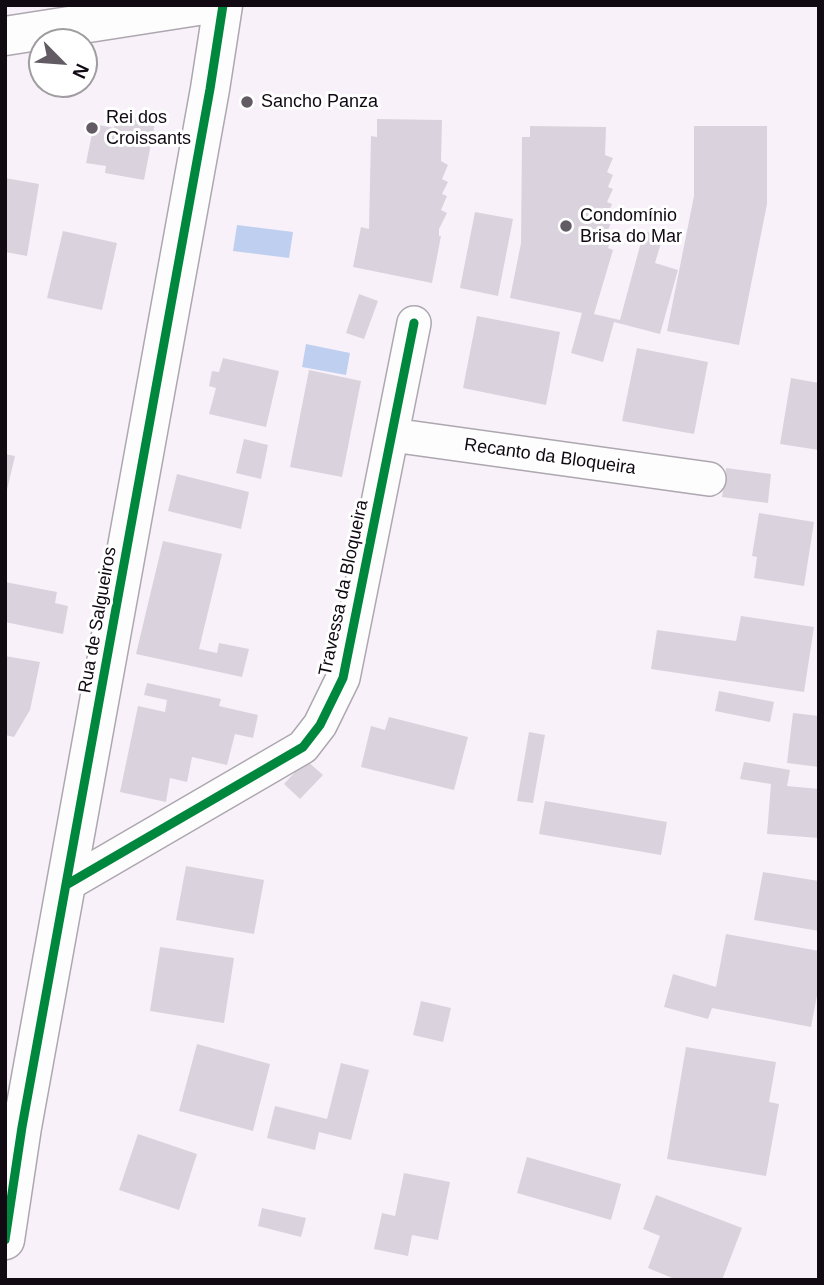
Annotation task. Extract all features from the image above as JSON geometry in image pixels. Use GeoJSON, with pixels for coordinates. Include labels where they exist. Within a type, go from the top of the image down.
{"type":"FeatureCollection","features":[{"type":"Feature","properties":{"kind":"street"},"geometry":{"type":"LineString","coordinates":[[5,36],[204,5]]}},
{"type":"Feature","properties":{"kind":"street","name":"Rua de Salgueiros"},"geometry":{"type":"LineString","coordinates":[[5,1240],[22,1126],[208,103],[223,5]]}},
{"type":"Feature","properties":{"kind":"street","name":"Travessa da Bloqueira"},"geometry":{"type":"LineString","coordinates":[[66,885],[303,747],[320,725],[343,678],[414,323]]}},
{"type":"Feature","properties":{"kind":"street","name":"Recanto da Bloqueira"},"geometry":{"type":"LineString","coordinates":[[392,435],[709,480]]}},
{"type":"Feature","properties":{"kind":"water"},"geometry":{"type":"Polygon","coordinates":[[[237,225],[293,232],[289,258],[233,251],[237,225]]]}},
{"type":"Feature","properties":{"kind":"water"},"geometry":{"type":"Polygon","coordinates":[[[306,344],[350,353],[346,375],[302,367],[306,344]]]}},
{"type":"Feature","properties":{"kind":"building"},"geometry":{"type":"Polygon","coordinates":[[[156,118],[144,180],[105,173],[106,166],[86,163],[94,124],[114,128],[115,121],[156,118]]]}},
{"type":"Feature","properties":{"kind":"building"},"geometry":{"type":"Polygon","coordinates":[[[377,119],[442,120],[441,161],[448,165],[442,179],[448,182],[442,194],[447,196],[441,210],[447,213],[439,229],[441,236],[432,283],[353,267],[361,227],[369,229],[371,136],[377,137],[377,119]]]}},
{"type":"Feature","properties":{"kind":"building","name":"Condomínio Brisa do Mar"},"geometry":{"type":"Polygon","coordinates":[[[530,126],[606,127],[605,155],[613,158],[607,172],[613,175],[608,187],[613,189],[607,202],[612,204],[607,218],[612,220],[607,233],[613,235],[608,248],[613,250],[594,314],[620,320],[644,231],[663,236],[655,263],[678,270],[660,334],[614,322],[603,362],[571,353],[582,313],[510,298],[521,243],[522,137],[530,137],[530,126]]]}},
{"type":"Feature","properties":{"kind":"building"},"geometry":{"type":"Polygon","coordinates":[[[694,126],[767,126],[767,204],[739,345],[667,331],[694,196],[694,126]]]}},
{"type":"Feature","properties":{"kind":"building"},"geometry":{"type":"Polygon","coordinates":[[[5,178],[39,184],[27,256],[5,252],[5,178]]]}},
{"type":"Feature","properties":{"kind":"building"},"geometry":{"type":"Polygon","coordinates":[[[475,212],[513,219],[498,296],[460,288],[475,212]]]}},
{"type":"Feature","properties":{"kind":"building"},"geometry":{"type":"Polygon","coordinates":[[[63,231],[117,243],[102,310],[47,298],[63,231]]]}},
{"type":"Feature","properties":{"kind":"building"},"geometry":{"type":"Polygon","coordinates":[[[359,294],[378,301],[364,339],[346,333],[359,294]]]}},
{"type":"Feature","properties":{"kind":"building"},"geometry":{"type":"Polygon","coordinates":[[[477,316],[560,332],[546,405],[463,388],[477,316]]]}},
{"type":"Feature","properties":{"kind":"building"},"geometry":{"type":"Polygon","coordinates":[[[637,348],[708,362],[694,434],[622,421],[637,348]]]}},
{"type":"Feature","properties":{"kind":"building"},"geometry":{"type":"Polygon","coordinates":[[[223,358],[279,371],[266,427],[209,414],[216,388],[209,386],[212,371],[219,372],[223,358]]]}},
{"type":"Feature","properties":{"kind":"building"},"geometry":{"type":"Polygon","coordinates":[[[309,370],[361,381],[342,477],[290,467],[309,370]]]}},
{"type":"Feature","properties":{"kind":"building"},"geometry":{"type":"Polygon","coordinates":[[[791,378],[819,383],[819,450],[780,444],[791,378]]]}},
{"type":"Feature","properties":{"kind":"building"},"geometry":{"type":"Polygon","coordinates":[[[244,439],[268,445],[261,479],[236,473],[244,439]]]}},
{"type":"Feature","properties":{"kind":"building"},"geometry":{"type":"Polygon","coordinates":[[[5,454],[15,456],[6,494],[5,494],[5,454]]]}},
{"type":"Feature","properties":{"kind":"building"},"geometry":{"type":"Polygon","coordinates":[[[726,468],[771,474],[768,503],[722,497],[726,468]]]}},
{"type":"Feature","properties":{"kind":"building"},"geometry":{"type":"Polygon","coordinates":[[[177,474],[249,492],[241,529],[168,511],[177,474]]]}},
{"type":"Feature","properties":{"kind":"building"},"geometry":{"type":"Polygon","coordinates":[[[759,513],[814,522],[804,586],[754,578],[757,557],[752,556],[759,513]]]}},
{"type":"Feature","properties":{"kind":"building"},"geometry":{"type":"Polygon","coordinates":[[[163,541],[222,554],[199,649],[217,653],[219,643],[249,649],[242,677],[136,654],[163,541]]]}},
{"type":"Feature","properties":{"kind":"building"},"geometry":{"type":"Polygon","coordinates":[[[5,582],[57,592],[55,603],[68,606],[63,634],[5,622],[5,582]]]}},
{"type":"Feature","properties":{"kind":"building"},"geometry":{"type":"Polygon","coordinates":[[[741,616],[814,627],[804,692],[651,669],[657,630],[736,641],[741,616]]]}},
{"type":"Feature","properties":{"kind":"building"},"geometry":{"type":"Polygon","coordinates":[[[5,656],[40,662],[30,710],[14,737],[5,735],[5,656]]]}},
{"type":"Feature","properties":{"kind":"building"},"geometry":{"type":"Polygon","coordinates":[[[147,683],[221,699],[219,706],[258,715],[253,738],[235,734],[227,765],[192,757],[187,782],[170,778],[166,802],[120,792],[138,706],[165,712],[167,700],[144,695],[147,683]]]}},
{"type":"Feature","properties":{"kind":"building"},"geometry":{"type":"Polygon","coordinates":[[[719,691],[774,702],[770,722],[715,711],[719,691]]]}},
{"type":"Feature","properties":{"kind":"building"},"geometry":{"type":"Polygon","coordinates":[[[793,713],[819,716],[819,767],[787,763],[793,713]]]}},
{"type":"Feature","properties":{"kind":"building"},"geometry":{"type":"Polygon","coordinates":[[[389,717],[468,737],[454,790],[361,767],[371,726],[385,730],[389,717]]]}},
{"type":"Feature","properties":{"kind":"building"},"geometry":{"type":"Polygon","coordinates":[[[529,732],[545,735],[533,803],[517,801],[529,732]]]}},
{"type":"Feature","properties":{"kind":"building"},"geometry":{"type":"Polygon","coordinates":[[[306,760],[323,775],[300,799],[284,784],[306,760]]]}},
{"type":"Feature","properties":{"kind":"building"},"geometry":{"type":"Polygon","coordinates":[[[744,762],[790,770],[787,786],[819,789],[819,838],[767,834],[771,784],[740,779],[744,762]]]}},
{"type":"Feature","properties":{"kind":"building"},"geometry":{"type":"Polygon","coordinates":[[[545,801],[667,822],[661,855],[539,834],[545,801]]]}},
{"type":"Feature","properties":{"kind":"building"},"geometry":{"type":"Polygon","coordinates":[[[186,866],[264,880],[254,934],[176,920],[186,866]]]}},
{"type":"Feature","properties":{"kind":"building"},"geometry":{"type":"Polygon","coordinates":[[[763,872],[819,881],[819,931],[754,920],[763,872]]]}},
{"type":"Feature","properties":{"kind":"building"},"geometry":{"type":"Polygon","coordinates":[[[726,934],[819,951],[819,985],[811,1027],[712,1008],[708,1019],[664,1007],[673,974],[716,987],[726,934]]]}},
{"type":"Feature","properties":{"kind":"building"},"geometry":{"type":"Polygon","coordinates":[[[160,947],[234,958],[224,1023],[150,1011],[160,947]]]}},
{"type":"Feature","properties":{"kind":"building"},"geometry":{"type":"Polygon","coordinates":[[[421,1001],[451,1008],[443,1042],[413,1035],[421,1001]]]}},
{"type":"Feature","properties":{"kind":"building"},"geometry":{"type":"Polygon","coordinates":[[[197,1044],[270,1064],[253,1131],[179,1111],[197,1044]]]}},
{"type":"Feature","properties":{"kind":"building"},"geometry":{"type":"Polygon","coordinates":[[[686,1047],[776,1062],[769,1102],[779,1104],[766,1176],[667,1159],[686,1047]]]}},
{"type":"Feature","properties":{"kind":"building"},"geometry":{"type":"Polygon","coordinates":[[[341,1063],[369,1070],[351,1140],[319,1132],[315,1150],[267,1138],[275,1106],[327,1119],[341,1063]]]}},
{"type":"Feature","properties":{"kind":"building"},"geometry":{"type":"Polygon","coordinates":[[[138,1134],[197,1154],[179,1210],[119,1190],[138,1134]]]}},
{"type":"Feature","properties":{"kind":"building"},"geometry":{"type":"Polygon","coordinates":[[[527,1157],[621,1184],[611,1220],[517,1193],[527,1157]]]}},
{"type":"Feature","properties":{"kind":"building"},"geometry":{"type":"Polygon","coordinates":[[[404,1173],[450,1182],[438,1240],[412,1235],[408,1256],[374,1249],[382,1213],[395,1216],[404,1173]]]}},
{"type":"Feature","properties":{"kind":"building"},"geometry":{"type":"Polygon","coordinates":[[[656,1195],[742,1228],[722,1280],[677,1280],[648,1268],[660,1236],[643,1229],[656,1195]]]}},
{"type":"Feature","properties":{"kind":"building"},"geometry":{"type":"Polygon","coordinates":[[[262,1208],[306,1218],[301,1237],[258,1226],[262,1208]]]}},
{"type":"Feature","properties":{"kind":"cycle path"},"geometry":{"type":"LineString","coordinates":[[5,1240],[22,1127],[223,5]]}},
{"type":"Feature","properties":{"kind":"cycle path"},"geometry":{"type":"LineString","coordinates":[[66,885],[303,747],[320,725],[343,678],[414,323]]}},
{"type":"Feature","properties":{"kind":"place","name":"Sancho Panza"},"geometry":{"type":"Point","coordinates":[247,102]}},
{"type":"Feature","properties":{"kind":"place","name":"Rei dos Croissants"},"geometry":{"type":"Point","coordinates":[92,128]}},
{"type":"Feature","properties":{"kind":"place","name":"Condomínio Brisa do Mar"},"geometry":{"type":"Point","coordinates":[566,226]}}]}
